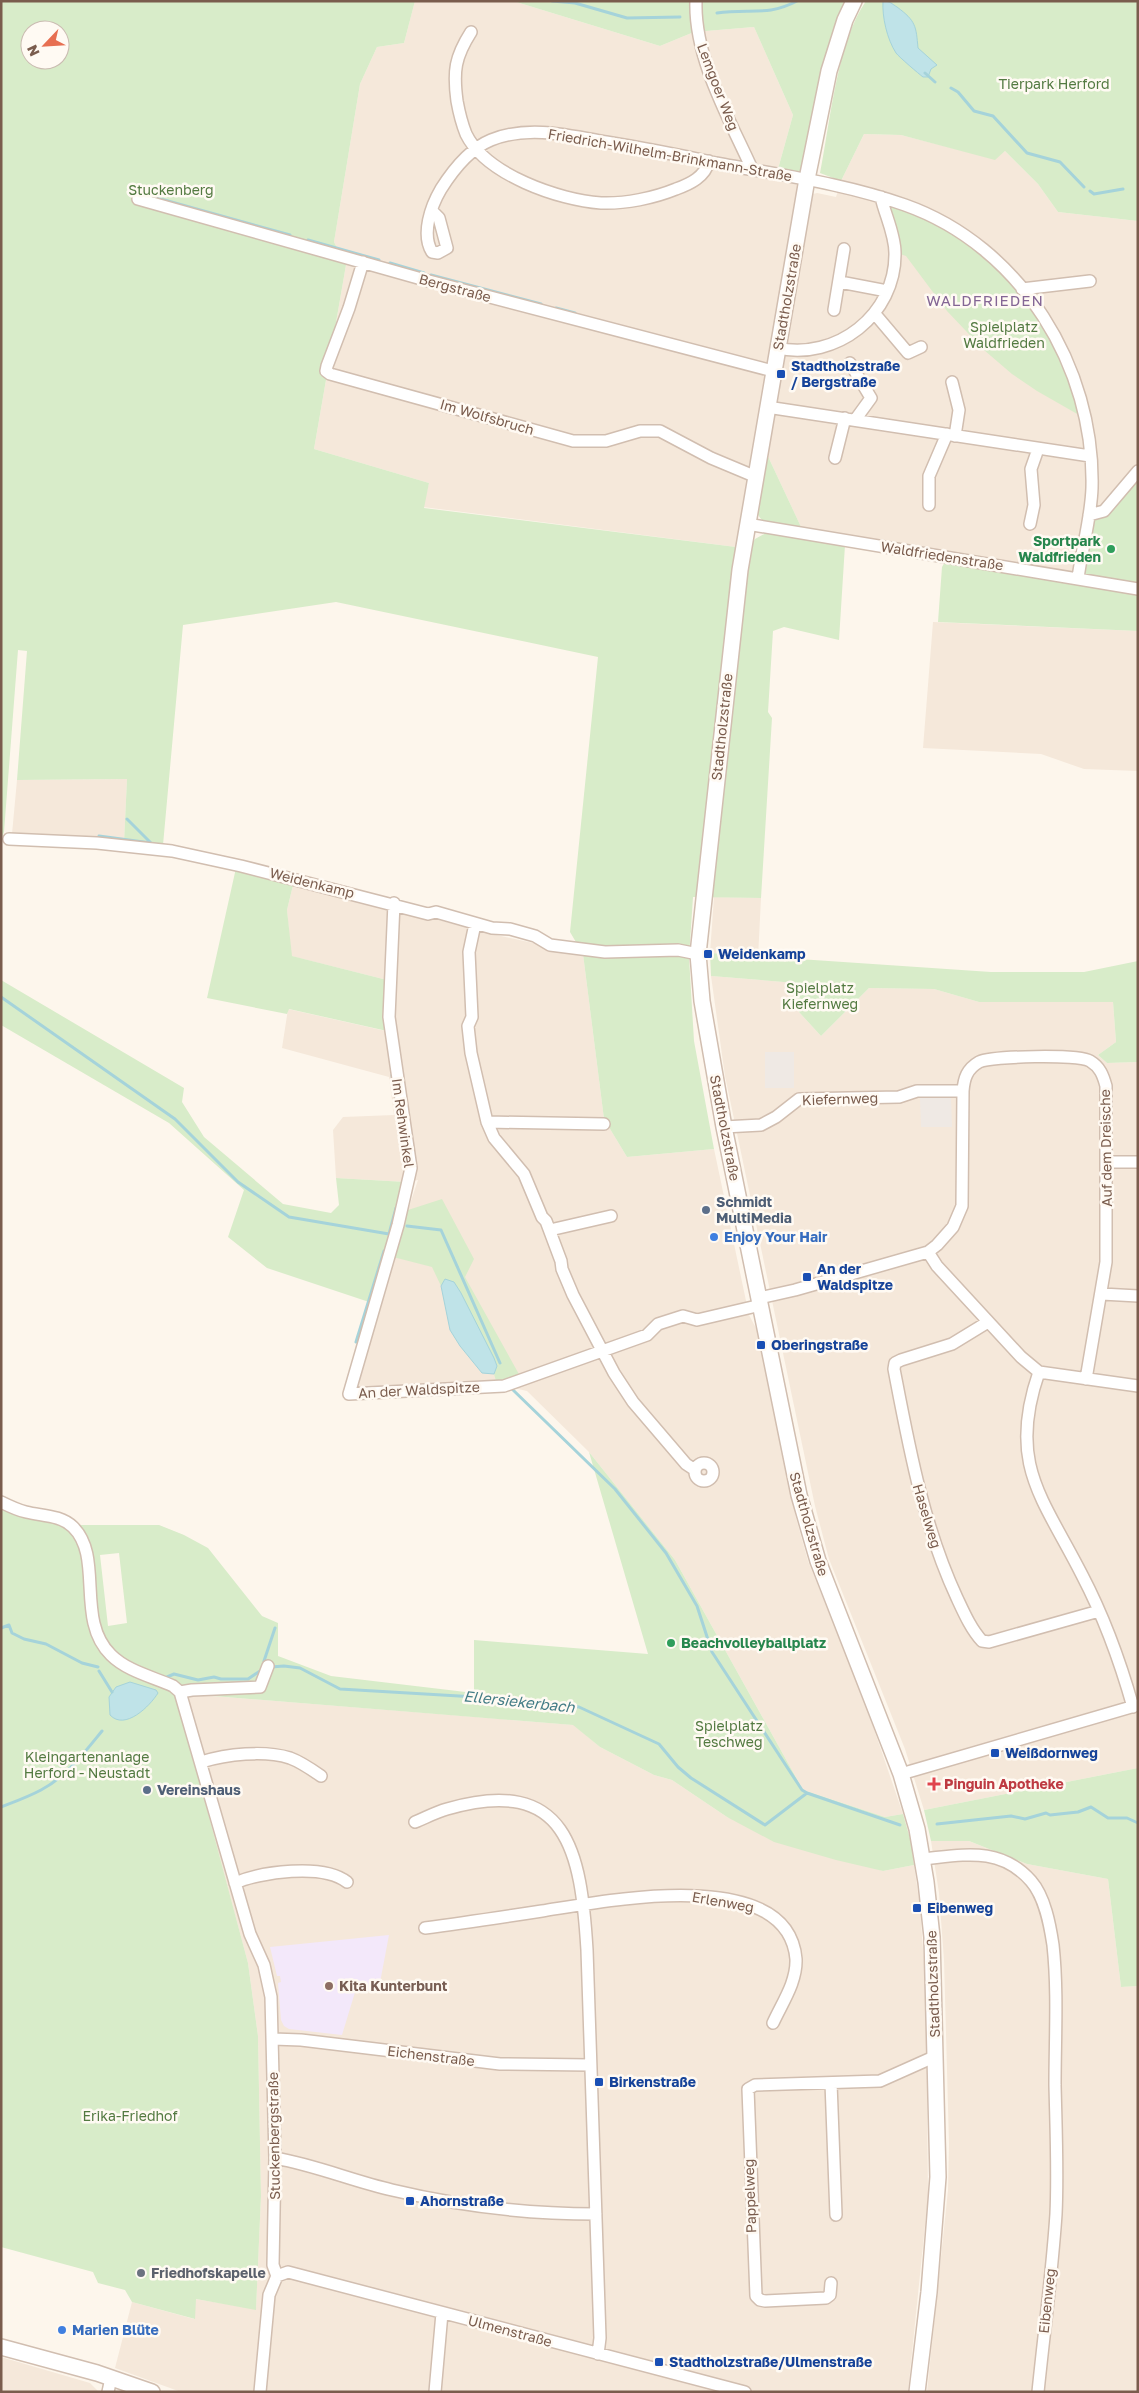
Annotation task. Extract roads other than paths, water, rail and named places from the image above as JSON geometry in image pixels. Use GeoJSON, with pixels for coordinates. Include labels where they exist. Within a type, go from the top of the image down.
{"type":"FeatureCollection","features":[{"type":"Feature","properties":{"kind":"street","name":"Lemgoer Weg"},"geometry":{"type":"LineString","coordinates":[[696,1],[697,28],[705,61],[752,169]]}},
{"type":"Feature","properties":{"kind":"street","name":"Stadtholzstraße"},"geometry":{"type":"LineString","coordinates":[[854,1],[832,57],[807,179],[754,476],[704,880],[698,954],[702,1001],[724,1127],[808,1529],[832,1601],[901,1774],[917,1829],[922,1859],[932,1937],[936,2056],[937,2209],[917,2392]]}},
{"type":"Feature","properties":{"kind":"street"},"geometry":{"type":"LineString","coordinates":[[471,32],[459,50],[455,65],[455,83],[462,122],[467,135],[476,148],[493,164],[521,180],[549,192],[602,203],[648,197],[669,192],[686,185],[704,174],[709,161]]}},
{"type":"Feature","properties":{"kind":"street","name":"Friedrich-Wilhelm-Brinkmann-Straße"},"geometry":{"type":"LineString","coordinates":[[432,211],[436,197],[446,180],[476,148],[512,134],[536,132],[664,151],[807,179],[906,205],[957,231],[980,248],[1022,289],[1049,324],[1068,361],[1081,396],[1090,456],[1092,490],[1078,578]]}},
{"type":"Feature","properties":{"kind":"street"},"geometry":{"type":"LineString","coordinates":[[777,348],[800,351],[829,346],[854,333],[874,314],[892,279],[895,251],[880,197]]}},
{"type":"Feature","properties":{"kind":"street","name":"Bergstraße"},"geometry":{"type":"LineString","coordinates":[[138,199],[624,333],[773,371]]}},
{"type":"Feature","properties":{"kind":"street"},"geometry":{"type":"LineString","coordinates":[[834,310],[844,249]]}},
{"type":"Feature","properties":{"kind":"street","name":"Im Wolfsbruch"},"geometry":{"type":"LineString","coordinates":[[363,262],[349,308],[327,366],[326,371],[330,374],[573,441],[606,442],[640,431],[660,431],[711,458],[754,476]]}},
{"type":"Feature","properties":{"kind":"street"},"geometry":{"type":"LineString","coordinates":[[1022,289],[1090,281]]}},
{"type":"Feature","properties":{"kind":"street"},"geometry":{"type":"LineString","coordinates":[[840,282],[887,291]]}},
{"type":"Feature","properties":{"kind":"street"},"geometry":{"type":"LineString","coordinates":[[874,314],[908,353],[921,347]]}},
{"type":"Feature","properties":{"kind":"street"},"geometry":{"type":"LineString","coordinates":[[835,458],[850,419],[870,398],[850,363]]}},
{"type":"Feature","properties":{"kind":"street"},"geometry":{"type":"LineString","coordinates":[[929,505],[929,476],[951,435],[959,410],[952,382]]}},
{"type":"Feature","properties":{"kind":"street"},"geometry":{"type":"LineString","coordinates":[[767,407],[1090,456]]}},
{"type":"Feature","properties":{"kind":"street"},"geometry":{"type":"LineString","coordinates":[[1030,524],[1034,505],[1031,469],[1038,449]]}},
{"type":"Feature","properties":{"kind":"street"},"geometry":{"type":"LineString","coordinates":[[1089,515],[1104,511],[1138,471]]}},
{"type":"Feature","properties":{"kind":"street","name":"Waldfriedenstraße"},"geometry":{"type":"LineString","coordinates":[[747,524],[1138,589]]}},
{"type":"Feature","properties":{"kind":"street","name":"Weidenkamp"},"geometry":{"type":"LineString","coordinates":[[9,839],[172,851],[394,903],[428,914],[436,912],[492,928],[510,929],[535,936],[550,945],[605,952],[678,950],[698,954]]}},
{"type":"Feature","properties":{"kind":"street","name":"Im Rehwinkel"},"geometry":{"type":"LineString","coordinates":[[349,1394],[410,1175],[388,1017],[394,903]]}},
{"type":"Feature","properties":{"kind":"street"},"geometry":{"type":"LineString","coordinates":[[475,924],[469,952],[472,1017],[468,1026],[471,1053],[487,1122],[494,1138],[524,1174],[550,1230],[562,1261],[562,1270],[603,1352],[633,1402],[686,1464],[695,1470]]}},
{"type":"Feature","properties":{"kind":"street","name":"Auf dem Dreische"},"geometry":{"type":"LineString","coordinates":[[928,1252],[949,1232],[958,1218],[962,1206],[963,1091],[964,1078],[967,1072],[978,1063],[994,1058],[1080,1058],[1089,1060],[1103,1074],[1106,1086],[1108,1162],[1107,1246],[1102,1294],[1086,1379]]}},
{"type":"Feature","properties":{"kind":"street","name":"Kiefernweg"},"geometry":{"type":"LineString","coordinates":[[724,1127],[761,1124],[776,1117],[798,1099],[899,1097],[917,1091],[963,1091]]}},
{"type":"Feature","properties":{"kind":"street"},"geometry":{"type":"LineString","coordinates":[[487,1122],[604,1124]]}},
{"type":"Feature","properties":{"kind":"street"},"geometry":{"type":"LineString","coordinates":[[1108,1162],[1138,1162]]}},
{"type":"Feature","properties":{"kind":"street"},"geometry":{"type":"LineString","coordinates":[[550,1230],[611,1216]]}},
{"type":"Feature","properties":{"kind":"street"},"geometry":{"type":"LineString","coordinates":[[760,1301],[928,1252],[937,1266],[1021,1358],[1040,1372],[1138,1386]]}},
{"type":"Feature","properties":{"kind":"street"},"geometry":{"type":"LineString","coordinates":[[1102,1294],[1138,1296]]}},
{"type":"Feature","properties":{"kind":"street","name":"An der Waldspitze"},"geometry":{"type":"LineString","coordinates":[[349,1394],[504,1386],[647,1335],[658,1324],[683,1316],[697,1320],[760,1301]]}},
{"type":"Feature","properties":{"kind":"street","name":"Haselweg"},"geometry":{"type":"LineString","coordinates":[[988,1322],[952,1344],[895,1363],[894,1369],[914,1468],[939,1555],[964,1612],[982,1641],[989,1642],[1099,1610]]}},
{"type":"Feature","properties":{"kind":"street"},"geometry":{"type":"LineString","coordinates":[[901,1774],[1135,1706],[1099,1610],[1045,1510],[1032,1474],[1026,1429],[1033,1390],[1040,1372]]}},
{"type":"Feature","properties":{"kind":"street"},"geometry":{"type":"LineString","coordinates":[[1,1502],[26,1512],[59,1518],[74,1527],[85,1546],[92,1618],[100,1641],[119,1661],[173,1686],[180,1692],[260,1687],[268,1666]]}},
{"type":"Feature","properties":{"kind":"street","name":"Stuckenbergstraße"},"geometry":{"type":"LineString","coordinates":[[180,1692],[250,1934],[267,1978],[271,1997],[275,2158],[273,2265],[277,2276],[269,2295],[260,2392]]}},
{"type":"Feature","properties":{"kind":"street"},"geometry":{"type":"LineString","coordinates":[[201,1762],[212,1759],[271,1754],[291,1758],[321,1776]]}},
{"type":"Feature","properties":{"kind":"street"},"geometry":{"type":"LineString","coordinates":[[415,1822],[445,1809],[483,1802],[511,1801],[538,1808],[558,1826],[567,1838],[577,1868],[584,1905],[596,2214],[598,2354]]}},
{"type":"Feature","properties":{"kind":"street","name":"Eibenweg"},"geometry":{"type":"LineString","coordinates":[[922,1859],[980,1855],[997,1857],[1008,1862],[1033,1883],[1041,1897],[1049,1923],[1053,1946],[1055,2016],[1056,2213],[1038,2392]]}},
{"type":"Feature","properties":{"kind":"street"},"geometry":{"type":"LineString","coordinates":[[235,1883],[256,1876],[313,1871],[340,1877],[346,1882]]}},
{"type":"Feature","properties":{"kind":"street","name":"Erlenweg"},"geometry":{"type":"LineString","coordinates":[[584,1905],[638,1897],[696,1896],[754,1905],[773,1916],[786,1933],[796,1959],[793,1980],[773,2022]]}},
{"type":"Feature","properties":{"kind":"street"},"geometry":{"type":"LineString","coordinates":[[425,1928],[584,1905]]}},
{"type":"Feature","properties":{"kind":"street","name":"Eichenstraße"},"geometry":{"type":"LineString","coordinates":[[273,2039],[310,2041],[500,2064],[590,2065]]}},
{"type":"Feature","properties":{"kind":"street","name":"Pappelweg"},"geometry":{"type":"LineString","coordinates":[[831,2283],[830,2295],[826,2298],[765,2301],[756,2296],[746,2094],[748,2089],[755,2085],[880,2081],[936,2056]]}},
{"type":"Feature","properties":{"kind":"street"},"geometry":{"type":"LineString","coordinates":[[830,2083],[836,2215]]}},
{"type":"Feature","properties":{"kind":"street"},"geometry":{"type":"LineString","coordinates":[[275,2158],[392,2190],[456,2203],[519,2211],[596,2214]]}},
{"type":"Feature","properties":{"kind":"street","name":"Ulmenstraße"},"geometry":{"type":"LineString","coordinates":[[277,2276],[288,2272],[745,2392]]}},
{"type":"Feature","properties":{"kind":"street"},"geometry":{"type":"LineString","coordinates":[[435,2392],[442,2313]]}},
{"type":"Feature","properties":{"kind":"street"},"geometry":{"type":"LineString","coordinates":[[1,2347],[110,2385],[152,2392]]}},
{"type":"Feature","properties":{"kind":"water"},"geometry":{"type":"Polygon","coordinates":[[[883,1],[897,7],[914,24],[918,48],[937,65],[931,69],[928,77],[923,77],[896,53],[886,28],[883,1]]]}},
{"type":"Feature","properties":{"kind":"water"},"geometry":{"type":"Polygon","coordinates":[[[445,1279],[454,1282],[461,1293],[494,1358],[497,1366],[494,1374],[482,1373],[460,1346],[450,1330],[441,1286],[445,1279]]]}},
{"type":"Feature","properties":{"kind":"water"},"geometry":{"type":"Polygon","coordinates":[[[130,1682],[156,1690],[158,1693],[137,1715],[123,1720],[116,1719],[110,1715],[109,1697],[116,1687],[130,1682]]]}},
{"type":"Feature","properties":{"kind":"waterway"},"geometry":{"type":"LineString","coordinates":[[552,1],[575,3],[627,18],[680,17]]}},
{"type":"Feature","properties":{"kind":"waterway"},"geometry":{"type":"LineString","coordinates":[[717,13],[767,11],[797,1]]}},
{"type":"Feature","properties":{"kind":"waterway"},"geometry":{"type":"LineString","coordinates":[[925,73],[935,82]]}},
{"type":"Feature","properties":{"kind":"waterway"},"geometry":{"type":"LineString","coordinates":[[951,88],[958,92],[974,111],[993,116],[1027,153],[1060,162],[1084,187]]}},
{"type":"Feature","properties":{"kind":"waterway"},"geometry":{"type":"LineString","coordinates":[[1090,191],[1094,194],[1123,189]]}},
{"type":"Feature","properties":{"kind":"waterway"},"geometry":{"type":"LineString","coordinates":[[150,196],[290,235]]}},
{"type":"Feature","properties":{"kind":"waterway"},"geometry":{"type":"LineString","coordinates":[[308,240],[379,260]]}},
{"type":"Feature","properties":{"kind":"waterway"},"geometry":{"type":"LineString","coordinates":[[390,263],[424,273]]}},
{"type":"Feature","properties":{"kind":"waterway"},"geometry":{"type":"LineString","coordinates":[[431,275],[541,304]]}},
{"type":"Feature","properties":{"kind":"waterway"},"geometry":{"type":"LineString","coordinates":[[556,308],[575,313]]}},
{"type":"Feature","properties":{"kind":"waterway"},"geometry":{"type":"LineString","coordinates":[[127,819],[151,843]]}},
{"type":"Feature","properties":{"kind":"waterway"},"geometry":{"type":"LineString","coordinates":[[99,836],[151,843]]}},
{"type":"Feature","properties":{"kind":"waterway"},"geometry":{"type":"LineString","coordinates":[[1,997],[175,1119],[238,1182],[289,1217],[389,1234],[396,1208]]}},
{"type":"Feature","properties":{"kind":"waterway"},"geometry":{"type":"LineString","coordinates":[[392,1075],[394,1089]]}},
{"type":"Feature","properties":{"kind":"waterway"},"geometry":{"type":"LineString","coordinates":[[407,1226],[441,1230],[500,1363]]}},
{"type":"Feature","properties":{"kind":"waterway"},"geometry":{"type":"LineString","coordinates":[[356,1342],[384,1251]]}},
{"type":"Feature","properties":{"kind":"waterway"},"geometry":{"type":"LineString","coordinates":[[512,1389],[615,1489],[666,1553],[697,1606],[712,1652],[802,1790],[807,1793]]}},
{"type":"Feature","properties":{"kind":"waterway","name":"Ellersiekerbach"},"geometry":{"type":"LineString","coordinates":[[1,1628],[9,1625],[12,1633],[24,1639],[46,1644],[82,1663],[98,1667]]}},
{"type":"Feature","properties":{"kind":"waterway"},"geometry":{"type":"LineString","coordinates":[[264,1661],[275,1628]]}},
{"type":"Feature","properties":{"kind":"waterway","name":"Ellersiekerbach"},"geometry":{"type":"LineString","coordinates":[[271,1667],[300,1668],[340,1689],[526,1700],[579,1707],[659,1744],[678,1767],[691,1778],[765,1825],[807,1793],[900,1825]]}},
{"type":"Feature","properties":{"kind":"waterway","name":"Ellersiekerbach"},"geometry":{"type":"LineString","coordinates":[[167,1677],[174,1674],[198,1680],[214,1677],[221,1679],[248,1679],[263,1669]]}},
{"type":"Feature","properties":{"kind":"waterway"},"geometry":{"type":"LineString","coordinates":[[99,1671],[112,1692]]}},
{"type":"Feature","properties":{"kind":"waterway"},"geometry":{"type":"LineString","coordinates":[[1,1807],[36,1793],[50,1785],[74,1764],[102,1731]]}},
{"type":"Feature","properties":{"kind":"waterway","name":"Ellersiekerbach"},"geometry":{"type":"LineString","coordinates":[[937,1824],[1011,1816],[1025,1819],[1046,1813],[1050,1815],[1078,1812],[1091,1807],[1108,1818],[1127,1818],[1138,1823]]}},
{"type":"Feature","properties":{"kind":"place","name":"Stadtholzstraße / Bergstraße"},"geometry":{"type":"Point","coordinates":[781,374]}},
{"type":"Feature","properties":{"kind":"place","name":"Sportpark Waldfrieden"},"geometry":{"type":"Point","coordinates":[1111,549]}},
{"type":"Feature","properties":{"kind":"place","name":"Weidenkamp"},"geometry":{"type":"Point","coordinates":[708,954]}},
{"type":"Feature","properties":{"kind":"place","name":"Schmidt MultiMedia"},"geometry":{"type":"Point","coordinates":[706,1210]}},
{"type":"Feature","properties":{"kind":"place","name":"Enjoy Your Hair"},"geometry":{"type":"Point","coordinates":[714,1237]}},
{"type":"Feature","properties":{"kind":"place","name":"An der Waldspitze"},"geometry":{"type":"Point","coordinates":[807,1277]}},
{"type":"Feature","properties":{"kind":"place","name":"Oberingstraße"},"geometry":{"type":"Point","coordinates":[761,1345]}},
{"type":"Feature","properties":{"kind":"place","name":"Beachvolleyballplatz"},"geometry":{"type":"Point","coordinates":[671,1643]}},
{"type":"Feature","properties":{"kind":"place","name":"Weißdornweg"},"geometry":{"type":"Point","coordinates":[995,1753]}},
{"type":"Feature","properties":{"kind":"place","name":"Pinguin Apotheke"},"geometry":{"type":"Point","coordinates":[934,1784]}},
{"type":"Feature","properties":{"kind":"place","name":"Vereinshaus"},"geometry":{"type":"Point","coordinates":[147,1790]}},
{"type":"Feature","properties":{"kind":"place","name":"Eibenweg"},"geometry":{"type":"Point","coordinates":[917,1908]}},
{"type":"Feature","properties":{"kind":"place","name":"Kita Kunterbunt"},"geometry":{"type":"Point","coordinates":[329,1986]}},
{"type":"Feature","properties":{"kind":"place","name":"Birkenstraße"},"geometry":{"type":"Point","coordinates":[599,2082]}},
{"type":"Feature","properties":{"kind":"place","name":"Ahornstraße"},"geometry":{"type":"Point","coordinates":[410,2201]}},
{"type":"Feature","properties":{"kind":"place","name":"Friedhofskapelle"},"geometry":{"type":"Point","coordinates":[141,2273]}},
{"type":"Feature","properties":{"kind":"place","name":"Marien Blüte"},"geometry":{"type":"Point","coordinates":[62,2330]}},
{"type":"Feature","properties":{"kind":"place","name":"Stadtholzstraße/Ulmenstraße"},"geometry":{"type":"Point","coordinates":[659,2362]}},
{"type":"Feature","properties":{"kind":"district","name":"WALDFRIEDEN"},"geometry":{"type":"Point","coordinates":[985,301]}},
{"type":"Feature","properties":{"kind":"park label","name":"Tierpark Herford"},"geometry":{"type":"Point","coordinates":[1054,84]}},
{"type":"Feature","properties":{"kind":"park label","name":"Stuckenberg"},"geometry":{"type":"Point","coordinates":[171,190]}},
{"type":"Feature","properties":{"kind":"park label","name":"Spielplatz Waldfrieden"},"geometry":{"type":"Point","coordinates":[1004,336]}},
{"type":"Feature","properties":{"kind":"park label","name":"Spielplatz Kiefernweg"},"geometry":{"type":"Point","coordinates":[820,996]}},
{"type":"Feature","properties":{"kind":"park label","name":"Spielplatz Teschweg"},"geometry":{"type":"Point","coordinates":[729,1734]}},
{"type":"Feature","properties":{"kind":"park label","name":"Kleingartenanlage Herford - Neustadt"},"geometry":{"type":"Point","coordinates":[87,1765]}},
{"type":"Feature","properties":{"kind":"park label","name":"Erika-Friedhof"},"geometry":{"type":"Point","coordinates":[130,2116]}}]}
